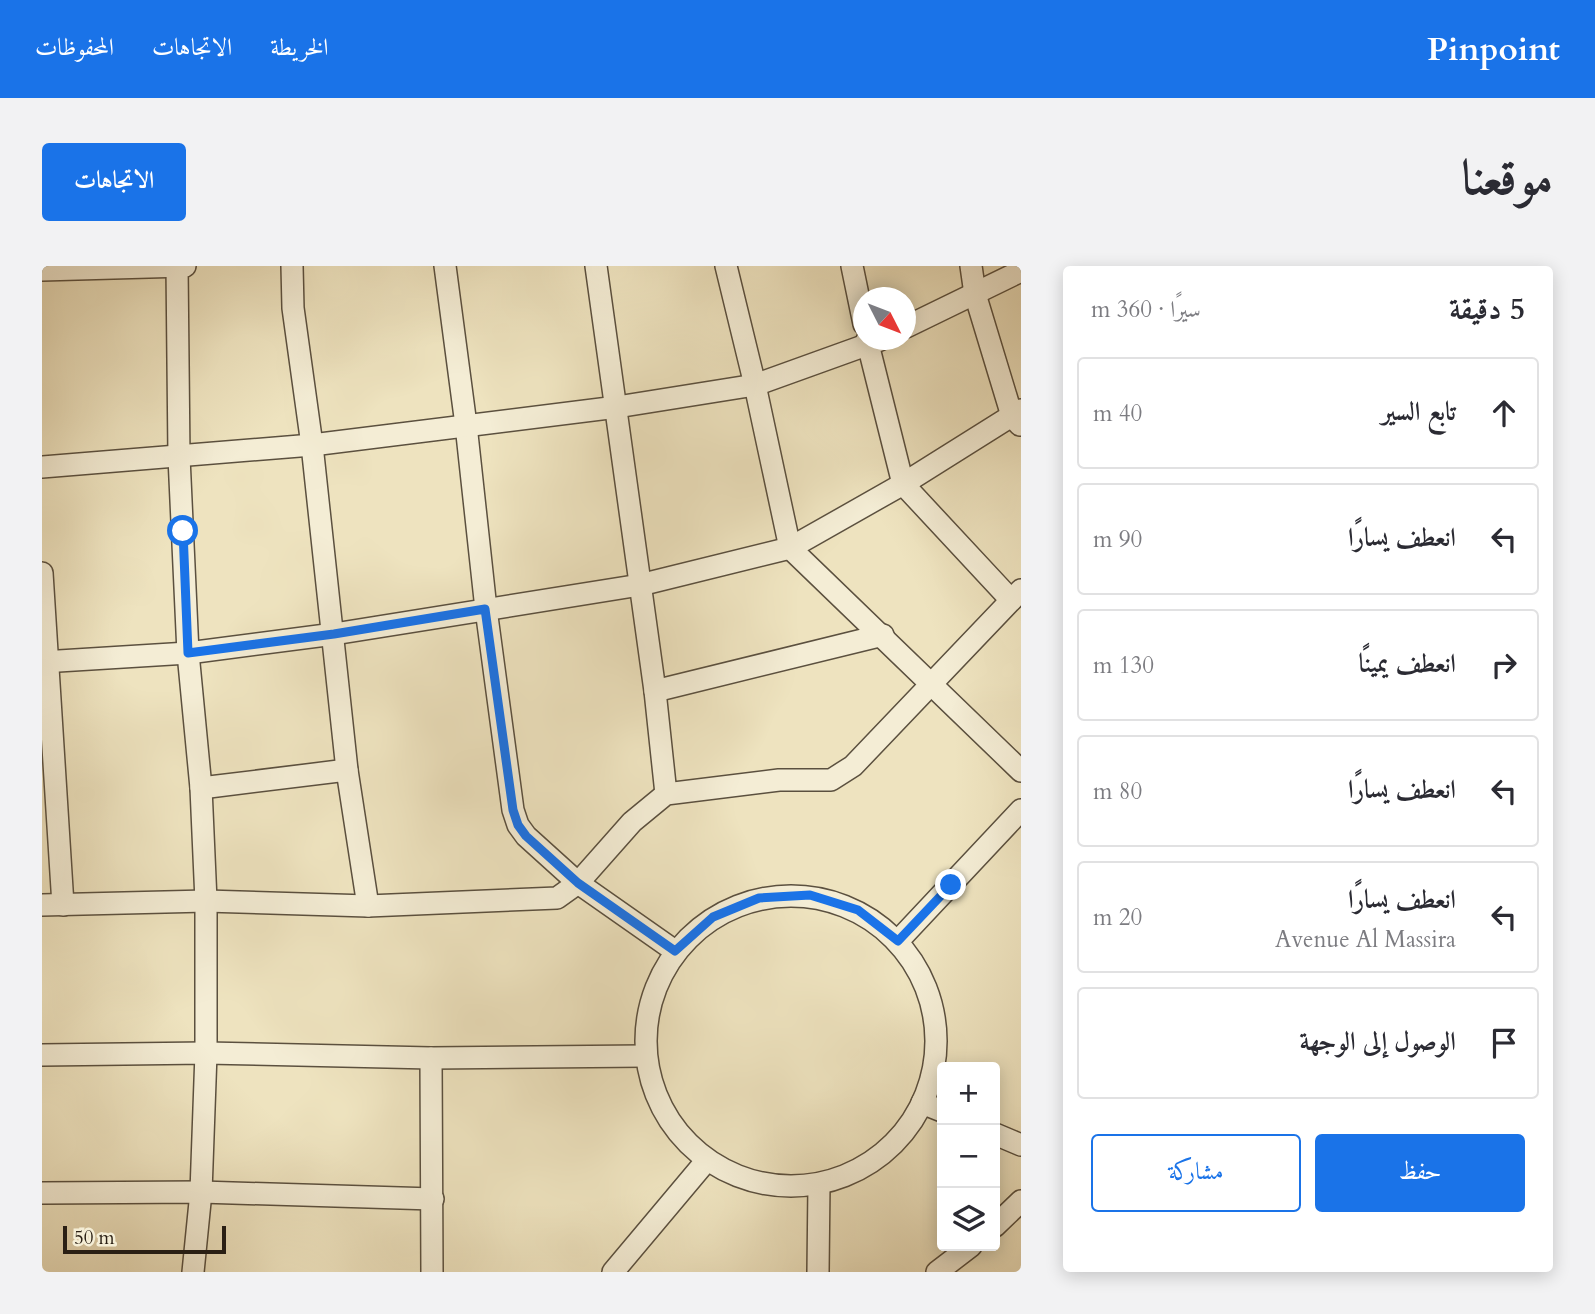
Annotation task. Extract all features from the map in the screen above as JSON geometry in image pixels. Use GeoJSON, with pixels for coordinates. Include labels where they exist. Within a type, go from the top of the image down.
{"type":"FeatureCollection","features":[{"type":"Feature","properties":{"kind":"street"},"geometry":{"type":"LineString","coordinates":[[292,266],[293,308],[312,445],[347,770],[368,906]]}},
{"type":"Feature","properties":{"kind":"street"},"geometry":{"type":"LineString","coordinates":[[445,266],[466,425],[485,609],[513,810],[518,825],[526,836],[578,883],[675,951]]}},
{"type":"Feature","properties":{"kind":"street"},"geometry":{"type":"LineString","coordinates":[[596,266],[655,691],[666,794]]}},
{"type":"Feature","properties":{"kind":"street"},"geometry":{"type":"LineString","coordinates":[[726,266],[790,548],[1021,771]]}},
{"type":"Feature","properties":{"kind":"street"},"geometry":{"type":"LineString","coordinates":[[852,266],[856,287]]}},
{"type":"Feature","properties":{"kind":"street"},"geometry":{"type":"LineString","coordinates":[[45,661],[188,653],[334,634],[640,585],[790,548],[1018,417],[975,294],[971,266]]}},
{"type":"Feature","properties":{"kind":"street"},"geometry":{"type":"LineString","coordinates":[[42,270],[180,267],[179,457],[188,653],[201,788],[206,901],[206,1053],[201,1192],[193,1272]]}},
{"type":"Feature","properties":{"kind":"street"},"geometry":{"type":"LineString","coordinates":[[916,322],[1021,271]]}},
{"type":"Feature","properties":{"kind":"street"},"geometry":{"type":"LineString","coordinates":[[42,467],[312,445],[617,407],[755,385],[853,348]]}},
{"type":"Feature","properties":{"kind":"street"},"geometry":{"type":"LineString","coordinates":[[42,573],[52,905],[206,901],[368,906],[557,898],[578,883],[632,822],[666,794],[779,780],[831,780],[853,766],[1016,595],[903,484],[873,350]]}},
{"type":"Feature","properties":{"kind":"street"},"geometry":{"type":"LineString","coordinates":[[655,691],[883,635]]}},
{"type":"Feature","properties":{"kind":"street"},"geometry":{"type":"LineString","coordinates":[[201,788],[347,770]]}},
{"type":"Feature","properties":{"kind":"street"},"geometry":{"type":"LineString","coordinates":[[898,941],[1021,810]]}},
{"type":"Feature","properties":{"kind":"street"},"geometry":{"type":"LineString","coordinates":[[810,895],[858,910],[898,941],[922,976],[935,1018],[935,1061],[932,1107],[897,1140],[861,1168],[819,1184],[780,1186],[741,1179],[707,1160],[677,1132],[656,1096],[645,1056],[646,1019],[657,983],[675,951],[713,917],[759,898],[810,895]]}},
{"type":"Feature","properties":{"kind":"street"},"geometry":{"type":"LineString","coordinates":[[42,1055],[206,1053],[431,1058],[645,1056]]}},
{"type":"Feature","properties":{"kind":"street"},"geometry":{"type":"LineString","coordinates":[[431,1058],[432,1272]]}},
{"type":"Feature","properties":{"kind":"street"},"geometry":{"type":"LineString","coordinates":[[1000,1135],[1021,1145]]}},
{"type":"Feature","properties":{"kind":"street"},"geometry":{"type":"LineString","coordinates":[[613,1272],[707,1160]]}},
{"type":"Feature","properties":{"kind":"street"},"geometry":{"type":"LineString","coordinates":[[818,1272],[819,1184]]}},
{"type":"Feature","properties":{"kind":"street"},"geometry":{"type":"LineString","coordinates":[[42,1194],[201,1192],[433,1199]]}},
{"type":"Feature","properties":{"kind":"street"},"geometry":{"type":"LineString","coordinates":[[1000,1221],[1021,1201]]}},
{"type":"Feature","properties":{"kind":"street"},"geometry":{"type":"LineString","coordinates":[[937,1272],[964,1251]]}},
{"type":"Feature","properties":{"kind":"route"},"geometry":{"type":"LineString","coordinates":[[183,531],[188,653],[334,634],[485,609],[513,810],[518,825],[526,836],[578,883],[675,951],[713,917],[759,898],[810,895],[858,910],[898,941],[951,885]]}}]}
